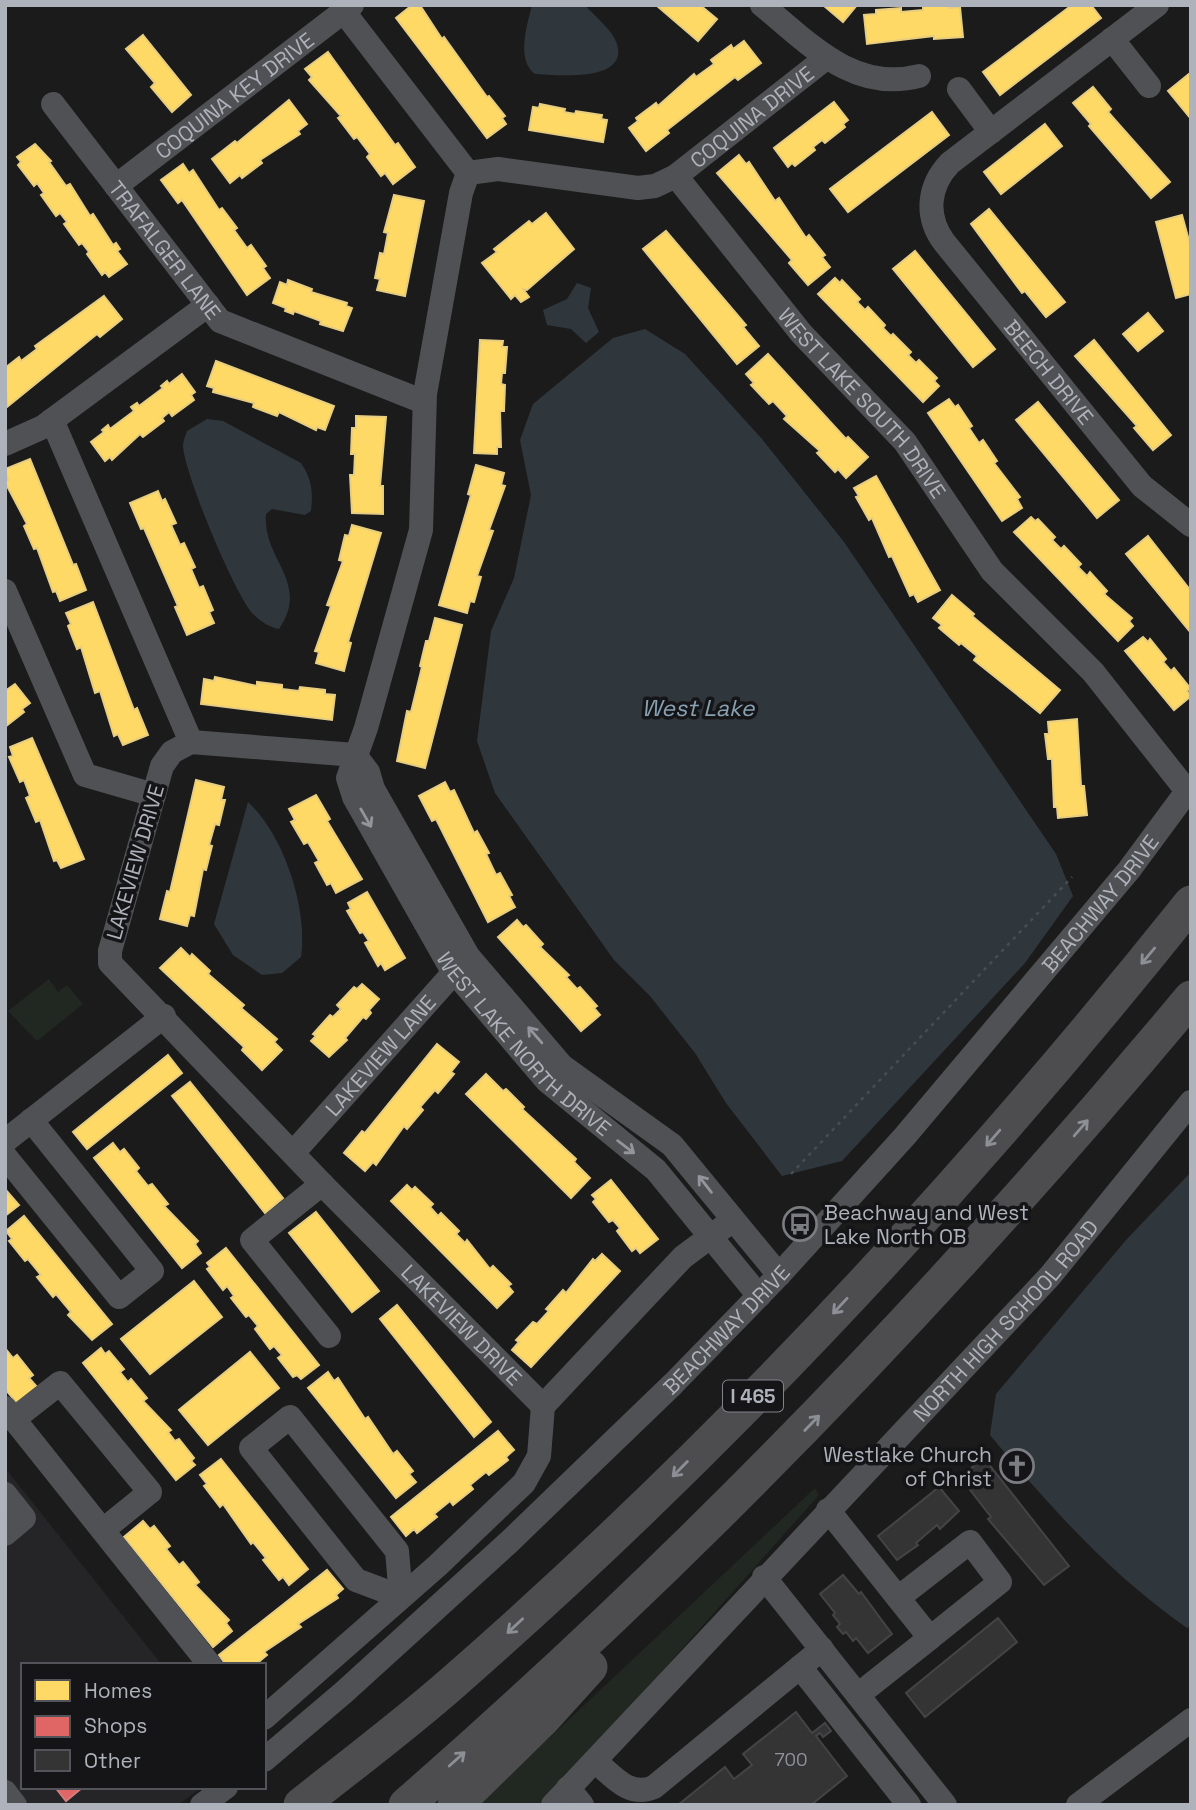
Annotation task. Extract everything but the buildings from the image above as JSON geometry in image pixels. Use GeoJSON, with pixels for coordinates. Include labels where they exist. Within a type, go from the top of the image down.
{"type":"FeatureCollection","features":[{"type":"Feature","properties":{"kind":"highway","name":"I 465"},"geometry":{"type":"LineString","coordinates":[[301,1805],[449,1686],[638,1511],[804,1344],[994,1137],[1191,903]]}},
{"type":"Feature","properties":{"kind":"highway","name":"I 465"},"geometry":{"type":"LineString","coordinates":[[406,1805],[660,1575],[764,1472],[989,1234],[1191,998]]}},
{"type":"Feature","properties":{"kind":"highway"},"geometry":{"type":"LineString","coordinates":[[456,1805],[543,1719],[764,1472]]}},
{"type":"Feature","properties":{"kind":"highway"},"geometry":{"type":"LineString","coordinates":[[272,1805],[313,1773],[449,1686]]}},
{"type":"Feature","properties":{"kind":"street"},"geometry":{"type":"LineString","coordinates":[[762,5],[826,58],[862,76],[886,80],[919,76]]}},
{"type":"Feature","properties":{"kind":"street"},"geometry":{"type":"LineString","coordinates":[[959,89],[991,132],[1157,5]]}},
{"type":"Feature","properties":{"kind":"street"},"geometry":{"type":"LineString","coordinates":[[348,9],[468,173]]}},
{"type":"Feature","properties":{"kind":"street","name":"COQUINA KEY DRIVE"},"geometry":{"type":"LineString","coordinates":[[116,186],[348,9]]}},
{"type":"Feature","properties":{"kind":"street"},"geometry":{"type":"LineString","coordinates":[[1112,39],[1149,86]]}},
{"type":"Feature","properties":{"kind":"street","name":"COQUINA DRIVE"},"geometry":{"type":"LineString","coordinates":[[676,176],[826,58]]}},
{"type":"Feature","properties":{"kind":"street","name":"TRAFALGER LANE"},"geometry":{"type":"LineString","coordinates":[[53,104],[220,321],[424,402]]}},
{"type":"Feature","properties":{"kind":"street","name":"BEECH DRIVE"},"geometry":{"type":"LineString","coordinates":[[991,132],[943,170],[934,187],[932,218],[944,243],[1142,486],[1169,499],[1191,525]]}},
{"type":"Feature","properties":{"kind":"street"},"geometry":{"type":"LineString","coordinates":[[468,173],[498,169],[642,188],[664,183],[676,176]]}},
{"type":"Feature","properties":{"kind":"street"},"geometry":{"type":"LineString","coordinates":[[52,420],[191,742],[355,755],[366,728],[421,530],[424,402],[461,193],[468,173]]}},
{"type":"Feature","properties":{"kind":"street","name":"WEST LAKE SOUTH DRIVE"},"geometry":{"type":"LineString","coordinates":[[676,176],[801,333],[905,442],[992,571],[1093,672],[1189,789]]}},
{"type":"Feature","properties":{"kind":"street"},"geometry":{"type":"LineString","coordinates":[[5,444],[52,420],[208,304]]}},
{"type":"Feature","properties":{"kind":"street"},"geometry":{"type":"LineString","coordinates":[[5,591],[13,635],[85,775],[154,794]]}},
{"type":"Feature","properties":{"kind":"street","name":"LAKEVIEW DRIVE"},"geometry":{"type":"LineString","coordinates":[[191,742],[179,747],[166,759],[154,794],[109,957],[115,971],[164,1016],[322,1184],[543,1406]]}},
{"type":"Feature","properties":{"kind":"street","name":"WEST LAKE NORTH DRIVE"},"geometry":{"type":"LineString","coordinates":[[355,755],[368,772],[373,789],[461,964],[547,1081],[656,1170],[759,1296]]}},
{"type":"Feature","properties":{"kind":"street","name":"BEACHWAY DRIVE"},"geometry":{"type":"LineString","coordinates":[[269,1747],[508,1543],[673,1384],[759,1296],[958,1072],[1129,870],[1189,789]]}},
{"type":"Feature","properties":{"kind":"street","name":"WEST LAKE NORTH DRIVE"},"geometry":{"type":"LineString","coordinates":[[461,964],[562,1066],[664,1138],[698,1174],[779,1275]]}},
{"type":"Feature","properties":{"kind":"street","name":"LAKEVIEW LANE"},"geometry":{"type":"LineString","coordinates":[[293,1153],[461,964]]}},
{"type":"Feature","properties":{"kind":"street"},"geometry":{"type":"LineString","coordinates":[[5,1141],[164,1016]]}},
{"type":"Feature","properties":{"kind":"street","name":"NORTH HIGH SCHOOL ROAD"},"geometry":{"type":"LineString","coordinates":[[568,1799],[595,1761],[1073,1249],[1191,1102]]}},
{"type":"Feature","properties":{"kind":"street"},"geometry":{"type":"LineString","coordinates":[[5,1156],[119,1297],[152,1271],[31,1120]]}},
{"type":"Feature","properties":{"kind":"street"},"geometry":{"type":"LineString","coordinates":[[322,1184],[252,1240],[329,1336]]}},
{"type":"Feature","properties":{"kind":"street"},"geometry":{"type":"LineString","coordinates":[[266,1716],[524,1483],[539,1456],[543,1406],[683,1257],[733,1220]]}},
{"type":"Feature","properties":{"kind":"street"},"geometry":{"type":"LineString","coordinates":[[103,1530],[150,1492],[60,1382],[10,1413],[208,1663]]}},
{"type":"Feature","properties":{"kind":"street"},"geometry":{"type":"LineString","coordinates":[[289,1417],[397,1551],[401,1597],[356,1580],[251,1448],[289,1417]]}},
{"type":"Feature","properties":{"kind":"street"},"geometry":{"type":"LineString","coordinates":[[5,1494],[24,1518],[5,1534]]}},
{"type":"Feature","properties":{"kind":"street"},"geometry":{"type":"LineString","coordinates":[[828,1510],[930,1638]]}},
{"type":"Feature","properties":{"kind":"street"},"geometry":{"type":"LineString","coordinates":[[858,1695],[1000,1583],[970,1542],[898,1598]]}},
{"type":"Feature","properties":{"kind":"street"},"geometry":{"type":"LineString","coordinates":[[764,1577],[945,1805]]}},
{"type":"Feature","properties":{"kind":"street"},"geometry":{"type":"LineString","coordinates":[[595,1761],[627,1788],[644,1791],[654,1787],[822,1649]]}},
{"type":"Feature","properties":{"kind":"street"},"geometry":{"type":"LineString","coordinates":[[800,1667],[909,1805]]}},
{"type":"Feature","properties":{"kind":"street"},"geometry":{"type":"LineString","coordinates":[[1078,1805],[1191,1720]]}},
{"type":"Feature","properties":{"kind":"street"},"geometry":{"type":"LineString","coordinates":[[202,1805],[223,1789]]}},
{"type":"Feature","properties":{"kind":"street"},"geometry":{"type":"LineString","coordinates":[[5,1792],[15,1805]]}},
{"type":"Feature","properties":{"kind":"path"},"geometry":{"type":"LineString","coordinates":[[791,1174],[1072,877]]}},
{"type":"Feature","properties":{"kind":"shaded area"},"geometry":{"type":"Polygon","coordinates":[[[49,979],[58,992],[67,985],[83,1004],[37,1041],[8,1011],[49,979]]]}},
{"type":"Feature","properties":{"kind":"shaded area"},"geometry":{"type":"Polygon","coordinates":[[[5,1468],[160,1663],[21,1663],[21,1789],[199,1789],[178,1805],[5,1805],[5,1468]]]}},
{"type":"Feature","properties":{"kind":"shaded area"},"geometry":{"type":"Polygon","coordinates":[[[815,1488],[819,1495],[543,1805],[478,1805],[815,1488]]]}},
{"type":"Feature","properties":{"kind":"water"},"geometry":{"type":"Polygon","coordinates":[[[532,5],[585,5],[615,39],[618,57],[602,71],[588,74],[535,74],[529,68],[524,51],[532,5]]]}},
{"type":"Feature","properties":{"kind":"water"},"geometry":{"type":"Polygon","coordinates":[[[577,283],[591,288],[588,308],[599,332],[586,343],[571,329],[547,325],[543,310],[567,299],[577,283]]]}},
{"type":"Feature","properties":{"kind":"water","name":"West Lake"},"geometry":{"type":"Polygon","coordinates":[[[645,329],[685,354],[762,439],[844,542],[1056,854],[1073,896],[1025,963],[842,1161],[782,1176],[726,1103],[695,1053],[650,996],[614,960],[495,793],[477,741],[491,631],[514,578],[531,495],[520,440],[533,404],[613,338],[645,329]]]}},
{"type":"Feature","properties":{"kind":"water"},"geometry":{"type":"Polygon","coordinates":[[[207,419],[223,421],[301,463],[310,480],[311,511],[305,515],[272,509],[266,514],[271,545],[288,584],[290,598],[279,629],[258,619],[244,600],[223,558],[192,482],[183,447],[184,441],[187,431],[207,419]]]}},
{"type":"Feature","properties":{"kind":"water"},"geometry":{"type":"Polygon","coordinates":[[[248,802],[272,833],[291,874],[297,896],[301,917],[301,957],[282,973],[262,975],[233,955],[214,924],[248,802]]]}},
{"type":"Feature","properties":{"kind":"water"},"geometry":{"type":"Polygon","coordinates":[[[1191,1172],[1191,1626],[1187,1628],[1132,1585],[1082,1538],[990,1435],[996,1394],[1127,1239],[1191,1172]]]}},
{"type":"Feature","properties":{"kind":"place","name":"Beachway and West Lake North OB"},"geometry":{"type":"Point","coordinates":[800,1224]}},
{"type":"Feature","properties":{"kind":"place","name":"Westlake Church of Christ"},"geometry":{"type":"Point","coordinates":[1017,1466]}}]}
